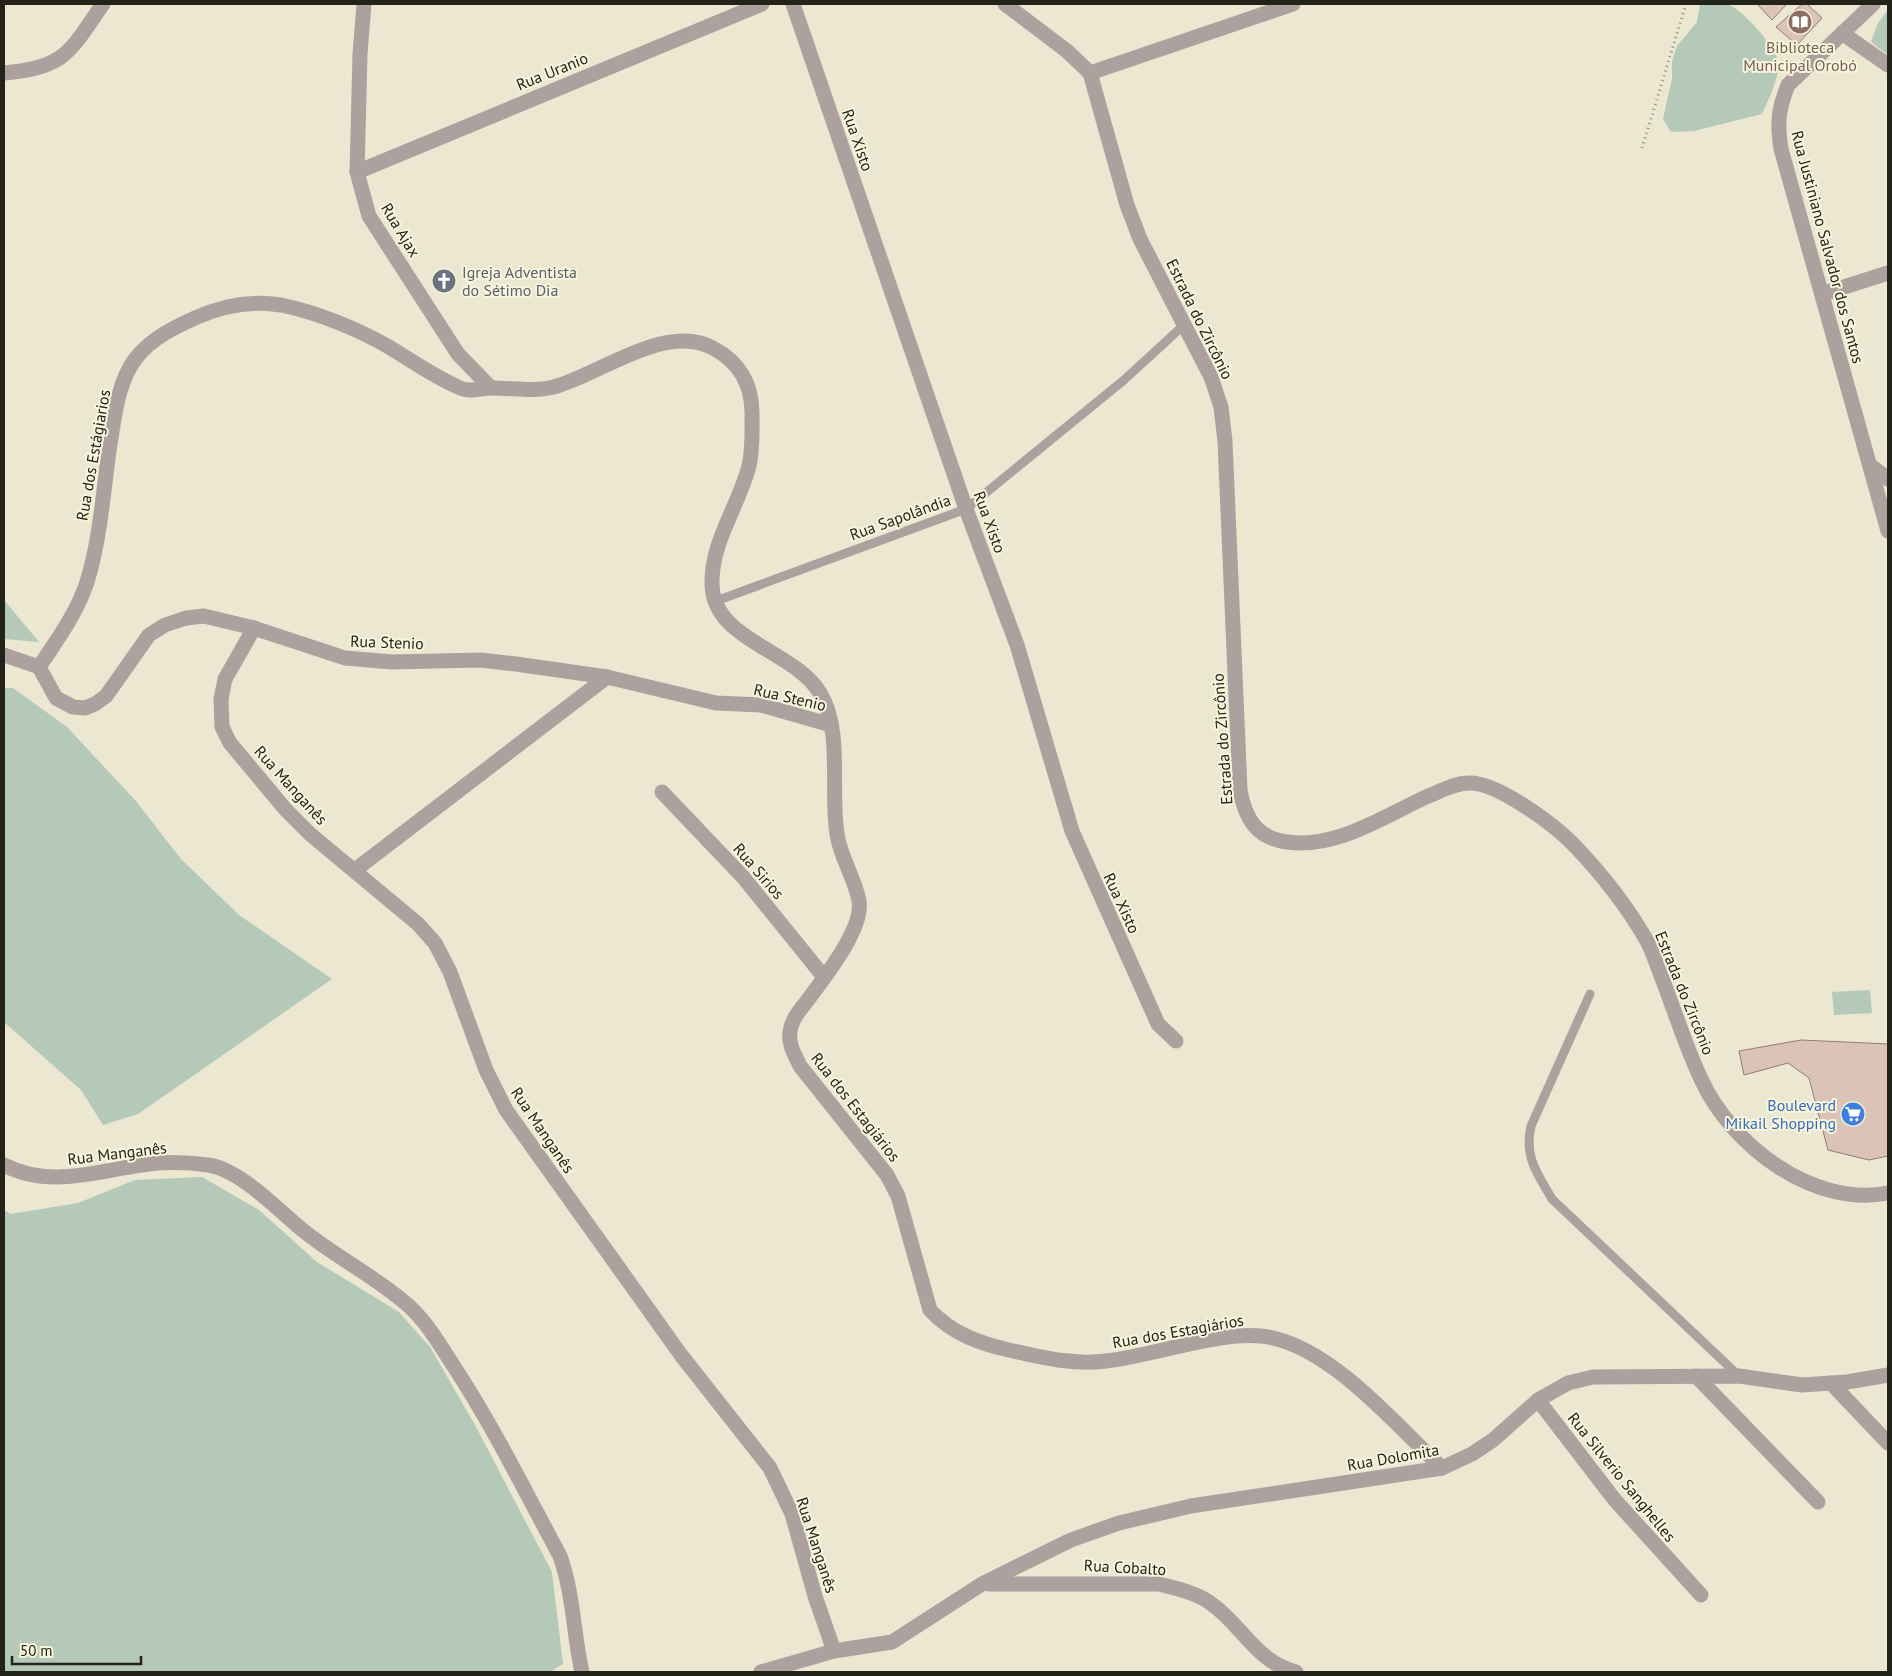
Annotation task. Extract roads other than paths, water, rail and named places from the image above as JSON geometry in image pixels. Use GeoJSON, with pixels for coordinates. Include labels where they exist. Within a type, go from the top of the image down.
{"type":"FeatureCollection","features":[{"type":"Feature","properties":{"kind":"street"},"geometry":{"type":"LineString","coordinates":[[4,74],[27,71],[52,64],[71,49],[103,4]]}},
{"type":"Feature","properties":{"kind":"street","name":"Rua Ajax"},"geometry":{"type":"LineString","coordinates":[[364,4],[360,54],[356,172],[369,216],[458,354],[491,388]]}},
{"type":"Feature","properties":{"kind":"street","name":"Rua Uranio"},"geometry":{"type":"LineString","coordinates":[[356,172],[762,4]]}},
{"type":"Feature","properties":{"kind":"street","name":"Rua Xisto"},"geometry":{"type":"LineString","coordinates":[[793,4],[966,509],[1017,645],[1080,855],[1158,1024],[1176,1040]]}},
{"type":"Feature","properties":{"kind":"street"},"geometry":{"type":"LineString","coordinates":[[1005,4],[1067,51],[1090,73],[1293,4]]}},
{"type":"Feature","properties":{"kind":"street","name":"Rua Justiniano Salvador dos Santos"},"geometry":{"type":"LineString","coordinates":[[1873,4],[1788,85],[1780,102],[1777,123],[1781,150],[1888,531]]}},
{"type":"Feature","properties":{"kind":"street"},"geometry":{"type":"LineString","coordinates":[[1842,33],[1888,65]]}},
{"type":"Feature","properties":{"kind":"street","name":"Estrada do Zircônio"},"geometry":{"type":"LineString","coordinates":[[1090,73],[1127,205],[1140,239],[1185,324],[1211,378],[1221,407],[1226,451],[1240,790],[1244,811],[1256,829],[1276,840],[1305,845],[1338,838],[1445,789],[1469,783],[1496,791],[1528,807],[1572,843],[1620,900],[1647,942],[1701,1081],[1723,1117],[1783,1171],[1808,1184],[1852,1196],[1868,1197],[1888,1193]]}},
{"type":"Feature","properties":{"kind":"street"},"geometry":{"type":"LineString","coordinates":[[1822,294],[1888,273]]}},
{"type":"Feature","properties":{"kind":"street","name":"Rua dos Estágiarios"},"geometry":{"type":"LineString","coordinates":[[39,667],[73,615],[86,585],[95,550],[114,420],[123,385],[133,362],[148,345],[172,328],[232,305],[256,303],[282,305],[347,326],[385,345],[465,391],[491,388]]}},
{"type":"Feature","properties":{"kind":"street","name":"Rua dos Estagiários"},"geometry":{"type":"LineString","coordinates":[[491,388],[525,391],[548,389],[577,380],[653,346],[680,340],[698,342],[714,349],[739,368],[752,397],[750,464],[715,555],[712,587],[725,621],[797,668],[810,680],[822,696],[831,725],[837,836],[859,901],[860,915],[856,925],[824,978],[795,1018],[790,1032],[791,1047],[800,1066],[887,1175],[898,1196],[930,1310],[943,1324],[973,1340],[996,1348],[1067,1363],[1106,1361],[1231,1336],[1253,1334],[1274,1338],[1302,1347],[1345,1376],[1442,1468]]}},
{"type":"Feature","properties":{"kind":"street"},"geometry":{"type":"LineString","coordinates":[[1871,466],[1888,480]]}},
{"type":"Feature","properties":{"kind":"street","name":"Rua Stenio"},"geometry":{"type":"LineString","coordinates":[[39,667],[56,698],[73,707],[85,708],[106,696],[149,635],[165,625],[186,618],[204,616],[254,628],[345,658],[392,662],[480,660],[607,677],[716,703],[761,705],[831,725]]}},
{"type":"Feature","properties":{"kind":"street","name":"Rua Manganês"},"geometry":{"type":"LineString","coordinates":[[254,628],[225,680],[221,698],[222,727],[230,743],[286,810],[310,834],[418,924],[435,943],[450,972],[486,1070],[506,1110],[681,1355],[770,1468],[792,1514],[815,1596],[834,1651]]}},
{"type":"Feature","properties":{"kind":"street"},"geometry":{"type":"LineString","coordinates":[[4,655],[39,667]]}},
{"type":"Feature","properties":{"kind":"street"},"geometry":{"type":"LineString","coordinates":[[355,870],[607,677]]}},
{"type":"Feature","properties":{"kind":"street","name":"Rua Sirios"},"geometry":{"type":"LineString","coordinates":[[662,792],[743,877],[824,978]]}},
{"type":"Feature","properties":{"kind":"street","name":"Rua Manganês"},"geometry":{"type":"LineString","coordinates":[[4,1165],[17,1172],[43,1178],[73,1177],[160,1163],[209,1165],[224,1170],[242,1180],[319,1244],[381,1285],[411,1308],[431,1331],[478,1404],[560,1556],[574,1607],[577,1650],[582,1672]]}},
{"type":"Feature","properties":{"kind":"street","name":"Rua Dolomita"},"geometry":{"type":"LineString","coordinates":[[982,1584],[1071,1540],[1119,1523],[1191,1506],[1442,1468],[1472,1454],[1493,1440],[1538,1400],[1568,1383],[1594,1377],[1739,1376],[1802,1385],[1888,1375]]}},
{"type":"Feature","properties":{"kind":"street"},"geometry":{"type":"LineString","coordinates":[[1696,1376],[1818,1502]]}},
{"type":"Feature","properties":{"kind":"street"},"geometry":{"type":"LineString","coordinates":[[1831,1383],[1888,1444]]}},
{"type":"Feature","properties":{"kind":"street","name":"Rua Silverio Sanghelles"},"geometry":{"type":"LineString","coordinates":[[1538,1400],[1614,1499],[1701,1595]]}},
{"type":"Feature","properties":{"kind":"street"},"geometry":{"type":"LineString","coordinates":[[761,1672],[834,1651],[892,1642],[982,1584]]}},
{"type":"Feature","properties":{"kind":"street","name":"Rua Cobalto"},"geometry":{"type":"LineString","coordinates":[[982,1584],[1159,1584],[1186,1591],[1213,1605],[1265,1658],[1296,1672]]}},
{"type":"Feature","properties":{"kind":"lane","name":"Rua Sapolândia"},"geometry":{"type":"LineString","coordinates":[[716,601],[966,509],[1124,380],[1185,324]]}},
{"type":"Feature","properties":{"kind":"lane"},"geometry":{"type":"LineString","coordinates":[[1590,994],[1531,1126],[1528,1140],[1532,1164],[1552,1199],[1739,1376]]}},
{"type":"Feature","properties":{"kind":"place","name":"Biblioteca Municipal Orobó"},"geometry":{"type":"Point","coordinates":[1800,22]}},
{"type":"Feature","properties":{"kind":"place","name":"Igreja Adventista do Sétimo Dia"},"geometry":{"type":"Point","coordinates":[444,281]}},
{"type":"Feature","properties":{"kind":"place","name":"Boulevard Mikail Shopping"},"geometry":{"type":"Point","coordinates":[1853,1114]}}]}
